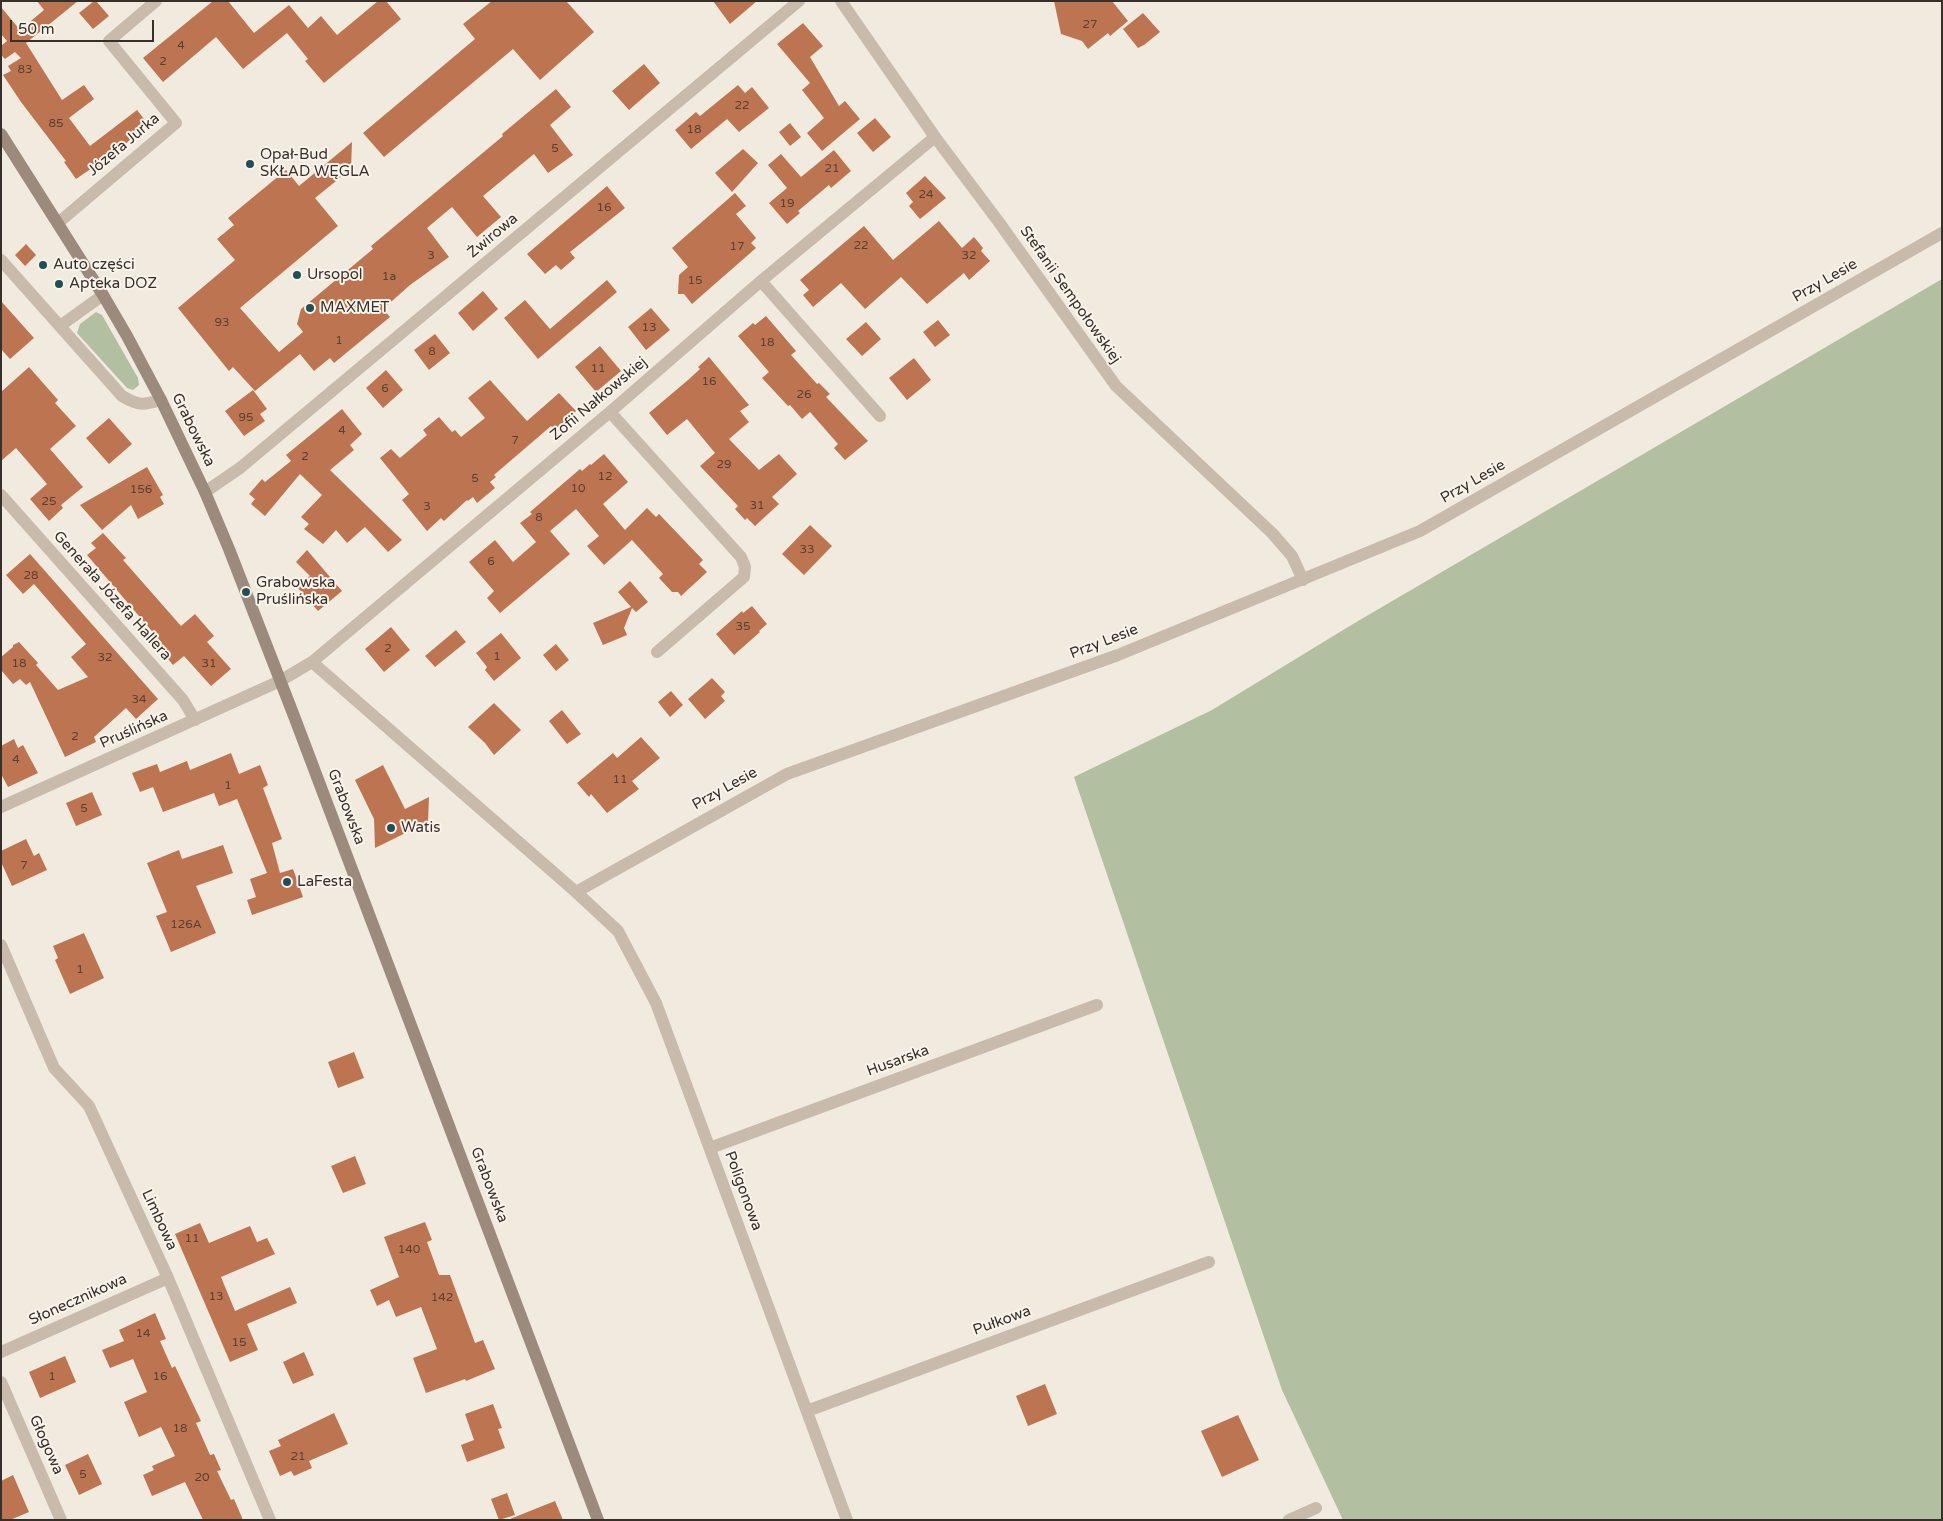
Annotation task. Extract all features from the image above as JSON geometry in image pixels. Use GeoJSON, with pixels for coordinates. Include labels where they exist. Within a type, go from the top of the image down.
{"type":"FeatureCollection","features":[{"type":"Feature","properties":{"kind":"street","name":"Józefa Jurka"},"geometry":{"type":"LineString","coordinates":[[58,223],[176,123],[109,41],[156,1]]}},
{"type":"Feature","properties":{"kind":"street","name":"Żwirowa"},"geometry":{"type":"LineString","coordinates":[[205,492],[248,462],[798,1]]}},
{"type":"Feature","properties":{"kind":"street","name":"Stefanii Sempołowskiej"},"geometry":{"type":"LineString","coordinates":[[841,1],[935,137],[1004,229],[1116,386],[1272,533],[1292,556],[1303,580]]}},
{"type":"Feature","properties":{"kind":"street","name":"Grabowska"},"geometry":{"type":"LineString","coordinates":[[1,134],[103,295],[161,400],[205,492],[280,681],[598,1520]]}},
{"type":"Feature","properties":{"kind":"street","name":"Zofii Nałkowskiej"},"geometry":{"type":"LineString","coordinates":[[280,681],[312,662],[935,137]]}},
{"type":"Feature","properties":{"kind":"street","name":"Przy Lesie"},"geometry":{"type":"LineString","coordinates":[[576,892],[787,774],[1118,655],[1420,531],[1942,233]]}},
{"type":"Feature","properties":{"kind":"street"},"geometry":{"type":"LineString","coordinates":[[1,260],[122,396],[134,403],[144,405],[161,400]]}},
{"type":"Feature","properties":{"kind":"street"},"geometry":{"type":"LineString","coordinates":[[761,282],[880,416]]}},
{"type":"Feature","properties":{"kind":"street"},"geometry":{"type":"LineString","coordinates":[[60,326],[103,295]]}},
{"type":"Feature","properties":{"kind":"street"},"geometry":{"type":"LineString","coordinates":[[610,412],[741,557],[745,567],[744,577],[657,652]]}},
{"type":"Feature","properties":{"kind":"street","name":"Generała Józefa Hallera"},"geometry":{"type":"LineString","coordinates":[[1,495],[183,700],[195,720]]}},
{"type":"Feature","properties":{"kind":"street"},"geometry":{"type":"LineString","coordinates":[[312,662],[576,892]]}},
{"type":"Feature","properties":{"kind":"street","name":"Pruślińska"},"geometry":{"type":"LineString","coordinates":[[1,808],[280,681]]}},
{"type":"Feature","properties":{"kind":"street","name":"Poligonowa"},"geometry":{"type":"LineString","coordinates":[[576,892],[618,931],[656,1003],[847,1520]]}},
{"type":"Feature","properties":{"kind":"street","name":"Limbowa"},"geometry":{"type":"LineString","coordinates":[[1,946],[54,1068],[89,1106],[168,1278],[270,1520]]}},
{"type":"Feature","properties":{"kind":"street","name":"Husarska"},"geometry":{"type":"LineString","coordinates":[[710,1148],[1097,1005]]}},
{"type":"Feature","properties":{"kind":"street","name":"Pułkowa"},"geometry":{"type":"LineString","coordinates":[[807,1411],[1209,1262]]}},
{"type":"Feature","properties":{"kind":"street","name":"Słonecznikowa"},"geometry":{"type":"LineString","coordinates":[[1,1352],[168,1278]]}},
{"type":"Feature","properties":{"kind":"street","name":"Głogowa"},"geometry":{"type":"LineString","coordinates":[[1,1382],[61,1520]]}},
{"type":"Feature","properties":{"kind":"street"},"geometry":{"type":"LineString","coordinates":[[1289,1520],[1316,1508]]}},
{"type":"Feature","properties":{"kind":"green space"},"geometry":{"type":"Polygon","coordinates":[[[1942,279],[1942,1520],[1343,1520],[1282,1390],[1074,777],[1212,710],[1353,624],[1942,279]]]}},
{"type":"Feature","properties":{"kind":"green space"},"geometry":{"type":"Polygon","coordinates":[[[96,312],[102,315],[138,378],[139,385],[133,390],[127,388],[77,333],[80,324],[96,312]]]}},
{"type":"Feature","properties":{"kind":"building"},"geometry":{"type":"Polygon","coordinates":[[[37,1],[78,1],[26,43],[62,100],[84,85],[94,99],[69,118],[90,146],[137,110],[148,124],[97,169],[95,166],[76,179],[64,162],[66,161],[3,75],[11,71],[8,66],[21,58],[15,52],[5,59],[1,55],[1,46],[7,41],[1,34],[1,7],[20,30],[44,10],[37,1]]]}},
{"type":"Feature","properties":{"kind":"building"},"geometry":{"type":"Polygon","coordinates":[[[94,1],[109,16],[93,29],[79,13],[94,1]]]}},
{"type":"Feature","properties":{"kind":"building"},"geometry":{"type":"Polygon","coordinates":[[[213,1],[228,1],[254,33],[289,5],[308,28],[321,16],[337,35],[378,1],[386,1],[401,19],[324,83],[305,61],[308,59],[287,33],[243,69],[216,37],[163,82],[143,58],[213,1]]]}},
{"type":"Feature","properties":{"kind":"building"},"geometry":{"type":"Polygon","coordinates":[[[492,1],[566,1],[594,32],[540,80],[513,49],[384,157],[363,133],[475,39],[463,24],[492,1]]]}},
{"type":"Feature","properties":{"kind":"building"},"geometry":{"type":"Polygon","coordinates":[[[713,1],[757,1],[730,24],[713,1]]]}},
{"type":"Feature","properties":{"kind":"building"},"geometry":{"type":"Polygon","coordinates":[[[1054,1],[1112,1],[1128,21],[1110,36],[1108,33],[1088,49],[1082,41],[1061,34],[1054,1]]]}},
{"type":"Feature","properties":{"kind":"building"},"geometry":{"type":"Polygon","coordinates":[[[1143,13],[1160,32],[1138,48],[1123,29],[1143,13]]]}},
{"type":"Feature","properties":{"kind":"building"},"geometry":{"type":"Polygon","coordinates":[[[803,23],[823,46],[810,57],[839,106],[845,101],[860,119],[822,151],[807,133],[824,118],[802,90],[810,83],[777,44],[803,23]]]}},
{"type":"Feature","properties":{"kind":"building"},"geometry":{"type":"Polygon","coordinates":[[[644,64],[660,83],[629,110],[612,91],[644,64]]]}},
{"type":"Feature","properties":{"kind":"building"},"geometry":{"type":"Polygon","coordinates":[[[738,85],[745,93],[752,87],[769,108],[739,132],[727,119],[691,149],[675,130],[696,112],[700,116],[738,85]]]}},
{"type":"Feature","properties":{"kind":"building"},"geometry":{"type":"Polygon","coordinates":[[[556,89],[571,107],[550,125],[573,155],[548,173],[534,154],[483,196],[501,217],[477,237],[452,207],[427,228],[449,257],[410,285],[383,309],[390,317],[334,363],[330,358],[314,371],[300,354],[255,391],[233,367],[229,371],[178,308],[235,260],[217,239],[234,225],[228,218],[286,170],[299,186],[352,142],[351,169],[315,198],[338,226],[240,308],[279,352],[303,332],[297,324],[301,309],[373,249],[371,246],[503,136],[502,134],[556,89]]]}},
{"type":"Feature","properties":{"kind":"building"},"geometry":{"type":"Polygon","coordinates":[[[875,118],[891,137],[873,152],[857,133],[875,118]]]}},
{"type":"Feature","properties":{"kind":"building"},"geometry":{"type":"Polygon","coordinates":[[[790,123],[801,137],[790,146],[779,132],[790,123]]]}},
{"type":"Feature","properties":{"kind":"building"},"geometry":{"type":"Polygon","coordinates":[[[743,149],[758,163],[732,192],[715,173],[743,149]]]}},
{"type":"Feature","properties":{"kind":"building"},"geometry":{"type":"Polygon","coordinates":[[[834,150],[851,171],[831,188],[829,185],[798,211],[800,213],[787,224],[769,203],[787,188],[768,165],[781,154],[801,177],[834,150]]]}},
{"type":"Feature","properties":{"kind":"building"},"geometry":{"type":"Polygon","coordinates":[[[925,176],[946,198],[920,219],[909,206],[913,202],[906,193],[925,176]]]}},
{"type":"Feature","properties":{"kind":"building"},"geometry":{"type":"Polygon","coordinates":[[[607,186],[625,208],[570,252],[575,258],[561,270],[556,265],[545,274],[527,254],[607,186]]]}},
{"type":"Feature","properties":{"kind":"building"},"geometry":{"type":"Polygon","coordinates":[[[735,193],[746,206],[736,214],[756,238],[751,243],[756,248],[692,304],[684,294],[678,294],[679,275],[688,267],[672,248],[735,193]]]}},
{"type":"Feature","properties":{"kind":"building"},"geometry":{"type":"Polygon","coordinates":[[[939,221],[962,248],[974,237],[983,248],[981,251],[990,261],[969,280],[964,273],[927,304],[901,277],[865,309],[841,283],[813,307],[803,295],[809,290],[800,280],[864,226],[893,260],[939,221]]]}},
{"type":"Feature","properties":{"kind":"building"},"geometry":{"type":"Polygon","coordinates":[[[26,244],[36,255],[25,266],[15,255],[26,244]]]}},
{"type":"Feature","properties":{"kind":"building"},"geometry":{"type":"Polygon","coordinates":[[[607,280],[617,292],[538,359],[504,318],[525,300],[550,329],[607,280]]]}},
{"type":"Feature","properties":{"kind":"building"},"geometry":{"type":"Polygon","coordinates":[[[483,291],[498,309],[473,331],[458,313],[483,291]]]}},
{"type":"Feature","properties":{"kind":"building"},"geometry":{"type":"Polygon","coordinates":[[[1,301],[34,338],[10,359],[1,349],[1,301]]]}},
{"type":"Feature","properties":{"kind":"building"},"geometry":{"type":"Polygon","coordinates":[[[651,308],[670,330],[646,350],[628,327],[651,308]]]}},
{"type":"Feature","properties":{"kind":"building"},"geometry":{"type":"Polygon","coordinates":[[[766,316],[796,351],[791,355],[817,384],[819,383],[830,394],[826,397],[868,441],[845,460],[834,448],[838,444],[810,412],[802,419],[762,378],[769,372],[738,336],[753,323],[755,325],[766,316]]]}},
{"type":"Feature","properties":{"kind":"building"},"geometry":{"type":"Polygon","coordinates":[[[938,320],[950,335],[935,347],[923,332],[938,320]]]}},
{"type":"Feature","properties":{"kind":"building"},"geometry":{"type":"Polygon","coordinates":[[[866,322],[881,339],[862,356],[846,339],[866,322]]]}},
{"type":"Feature","properties":{"kind":"building"},"geometry":{"type":"Polygon","coordinates":[[[435,334],[450,353],[429,370],[414,350],[435,334]]]}},
{"type":"Feature","properties":{"kind":"building"},"geometry":{"type":"Polygon","coordinates":[[[600,346],[621,371],[596,392],[575,367],[600,346]]]}},
{"type":"Feature","properties":{"kind":"building"},"geometry":{"type":"Polygon","coordinates":[[[709,357],[749,405],[740,411],[749,422],[729,439],[759,470],[779,454],[797,474],[772,497],[779,504],[755,526],[747,518],[745,520],[735,509],[738,506],[700,466],[715,453],[687,419],[667,435],[649,413],[700,369],[698,367],[709,357]]]}},
{"type":"Feature","properties":{"kind":"building"},"geometry":{"type":"Polygon","coordinates":[[[914,358],[931,380],[907,400],[889,378],[914,358]]]}},
{"type":"Feature","properties":{"kind":"building"},"geometry":{"type":"Polygon","coordinates":[[[29,367],[58,400],[55,403],[76,426],[50,449],[83,487],[61,505],[63,508],[49,521],[30,499],[47,484],[16,448],[1,461],[1,392],[29,367]]]}},
{"type":"Feature","properties":{"kind":"building"},"geometry":{"type":"Polygon","coordinates":[[[386,370],[403,390],[383,408],[366,388],[386,370]]]}},
{"type":"Feature","properties":{"kind":"building"},"geometry":{"type":"Polygon","coordinates":[[[490,380],[527,421],[559,393],[576,411],[555,431],[551,426],[494,475],[496,477],[490,482],[495,488],[477,503],[473,497],[467,500],[444,521],[441,518],[427,531],[402,500],[409,494],[380,458],[391,449],[400,458],[427,435],[423,430],[439,417],[452,432],[455,430],[461,437],[485,418],[468,398],[490,380]]]}},
{"type":"Feature","properties":{"kind":"building"},"geometry":{"type":"Polygon","coordinates":[[[253,390],[267,409],[260,414],[265,421],[244,436],[225,411],[253,390]]]}},
{"type":"Feature","properties":{"kind":"building"},"geometry":{"type":"Polygon","coordinates":[[[342,409],[362,434],[350,445],[354,450],[330,470],[402,540],[388,552],[365,527],[347,543],[336,530],[323,544],[304,529],[309,524],[301,517],[322,495],[300,474],[265,516],[251,504],[255,499],[249,494],[262,479],[265,482],[291,461],[286,455],[342,409]]]}},
{"type":"Feature","properties":{"kind":"building"},"geometry":{"type":"Polygon","coordinates":[[[109,418],[132,444],[109,464],[86,438],[109,418]]]}},
{"type":"Feature","properties":{"kind":"building"},"geometry":{"type":"Polygon","coordinates":[[[604,454],[628,482],[603,504],[625,530],[647,508],[656,517],[659,514],[703,560],[699,564],[707,572],[681,596],[678,592],[672,592],[659,578],[663,574],[632,540],[604,565],[587,546],[599,536],[576,509],[550,531],[570,554],[500,613],[487,598],[494,591],[469,562],[495,540],[513,562],[536,542],[520,523],[580,469],[582,471],[604,454]]]}},
{"type":"Feature","properties":{"kind":"building"},"geometry":{"type":"Polygon","coordinates":[[[147,467],[163,495],[160,497],[164,504],[138,519],[131,505],[102,530],[80,505],[147,467]]]}},
{"type":"Feature","properties":{"kind":"building"},"geometry":{"type":"Polygon","coordinates":[[[810,525],[832,546],[804,575],[782,554],[810,525]]]}},
{"type":"Feature","properties":{"kind":"building"},"geometry":{"type":"Polygon","coordinates":[[[103,533],[126,558],[123,560],[181,626],[195,614],[214,636],[207,642],[231,669],[211,686],[184,656],[173,665],[158,647],[162,643],[87,555],[96,548],[91,543],[103,533]]]}},
{"type":"Feature","properties":{"kind":"building"},"geometry":{"type":"Polygon","coordinates":[[[307,550],[342,591],[318,611],[297,587],[310,576],[296,562],[307,550]]]}},
{"type":"Feature","properties":{"kind":"building"},"geometry":{"type":"Polygon","coordinates":[[[30,554],[158,699],[136,719],[126,708],[94,737],[96,742],[65,757],[30,682],[26,685],[20,679],[13,684],[1,670],[1,657],[13,645],[19,642],[38,663],[36,665],[58,690],[88,677],[71,657],[86,644],[34,584],[23,594],[6,575],[30,554]]]}},
{"type":"Feature","properties":{"kind":"building"},"geometry":{"type":"Polygon","coordinates":[[[630,581],[648,602],[636,612],[632,608],[624,628],[627,635],[603,645],[593,623],[631,607],[618,592],[630,581]]]}},
{"type":"Feature","properties":{"kind":"building"},"geometry":{"type":"Polygon","coordinates":[[[752,606],[767,624],[734,655],[716,634],[742,611],[743,613],[752,606]]]}},
{"type":"Feature","properties":{"kind":"building"},"geometry":{"type":"Polygon","coordinates":[[[391,627],[410,650],[384,672],[365,649],[391,627]]]}},
{"type":"Feature","properties":{"kind":"building"},"geometry":{"type":"Polygon","coordinates":[[[456,630],[466,642],[435,667],[425,656],[456,630]]]}},
{"type":"Feature","properties":{"kind":"building"},"geometry":{"type":"Polygon","coordinates":[[[501,633],[521,658],[494,681],[485,670],[487,667],[476,653],[501,633]]]}},
{"type":"Feature","properties":{"kind":"building"},"geometry":{"type":"Polygon","coordinates":[[[556,644],[569,660],[556,671],[543,655],[556,644]]]}},
{"type":"Feature","properties":{"kind":"building"},"geometry":{"type":"Polygon","coordinates":[[[712,678],[725,692],[721,696],[725,701],[705,719],[688,699],[712,678]]]}},
{"type":"Feature","properties":{"kind":"building"},"geometry":{"type":"Polygon","coordinates":[[[671,691],[683,705],[670,717],[658,702],[671,691]]]}},
{"type":"Feature","properties":{"kind":"building"},"geometry":{"type":"Polygon","coordinates":[[[494,703],[521,730],[494,755],[485,743],[468,727],[494,703]]]}},
{"type":"Feature","properties":{"kind":"building"},"geometry":{"type":"Polygon","coordinates":[[[562,710],[581,734],[567,744],[549,721],[562,710]]]}},
{"type":"Feature","properties":{"kind":"building"},"geometry":{"type":"Polygon","coordinates":[[[641,737],[660,758],[632,781],[639,789],[607,813],[591,794],[589,797],[577,783],[613,753],[617,758],[641,737]]]}},
{"type":"Feature","properties":{"kind":"building"},"geometry":{"type":"Polygon","coordinates":[[[14,739],[18,748],[23,745],[38,773],[8,787],[1,774],[1,746],[14,739]]]}},
{"type":"Feature","properties":{"kind":"building"},"geometry":{"type":"Polygon","coordinates":[[[231,753],[239,774],[260,765],[268,785],[263,788],[282,839],[272,843],[280,873],[293,869],[303,897],[252,915],[247,900],[256,897],[250,879],[267,873],[237,799],[219,806],[214,793],[163,812],[153,787],[140,792],[132,773],[157,764],[160,772],[187,761],[190,770],[231,753]]]}},
{"type":"Feature","properties":{"kind":"building"},"geometry":{"type":"Polygon","coordinates":[[[383,765],[405,809],[429,797],[428,822],[375,848],[374,819],[355,780],[383,765]]]}},
{"type":"Feature","properties":{"kind":"building"},"geometry":{"type":"Polygon","coordinates":[[[92,792],[102,815],[76,826],[66,803],[92,792]]]}},
{"type":"Feature","properties":{"kind":"building"},"geometry":{"type":"Polygon","coordinates":[[[26,839],[34,856],[39,853],[47,870],[12,886],[1,862],[1,851],[26,839]]]}},
{"type":"Feature","properties":{"kind":"building"},"geometry":{"type":"Polygon","coordinates":[[[223,845],[233,873],[196,886],[216,933],[171,952],[156,916],[167,912],[147,863],[179,850],[182,859],[223,845]]]}},
{"type":"Feature","properties":{"kind":"building"},"geometry":{"type":"Polygon","coordinates":[[[84,933],[104,978],[70,994],[55,960],[58,958],[53,946],[84,933]]]}},
{"type":"Feature","properties":{"kind":"building"},"geometry":{"type":"Polygon","coordinates":[[[354,1052],[364,1078],[338,1088],[328,1062],[354,1052]]]}},
{"type":"Feature","properties":{"kind":"building"},"geometry":{"type":"Polygon","coordinates":[[[355,1156],[366,1184],[343,1193],[331,1166],[355,1156]]]}},
{"type":"Feature","properties":{"kind":"building"},"geometry":{"type":"Polygon","coordinates":[[[425,1222],[432,1240],[427,1242],[439,1275],[450,1275],[475,1343],[483,1340],[495,1369],[466,1381],[465,1379],[426,1393],[413,1358],[437,1349],[421,1307],[396,1317],[389,1300],[377,1306],[370,1290],[399,1277],[384,1237],[425,1222]]]}},
{"type":"Feature","properties":{"kind":"building"},"geometry":{"type":"Polygon","coordinates":[[[200,1223],[209,1243],[250,1226],[257,1242],[267,1238],[275,1254],[221,1277],[235,1311],[290,1287],[297,1303],[247,1324],[258,1350],[230,1362],[175,1234],[200,1223]]]}},
{"type":"Feature","properties":{"kind":"building"},"geometry":{"type":"Polygon","coordinates":[[[155,1313],[166,1339],[160,1341],[172,1368],[175,1366],[201,1421],[196,1423],[210,1455],[214,1454],[221,1470],[217,1471],[231,1500],[234,1499],[243,1520],[203,1520],[185,1482],[152,1496],[143,1475],[154,1470],[152,1466],[175,1456],[161,1427],[139,1437],[124,1402],[147,1392],[133,1359],[110,1368],[102,1350],[124,1341],[119,1330],[155,1313]]]}},
{"type":"Feature","properties":{"kind":"building"},"geometry":{"type":"Polygon","coordinates":[[[304,1352],[314,1375],[293,1384],[283,1362],[304,1352]]]}},
{"type":"Feature","properties":{"kind":"building"},"geometry":{"type":"Polygon","coordinates":[[[65,1356],[76,1382],[40,1398],[29,1372],[65,1356]]]}},
{"type":"Feature","properties":{"kind":"building"},"geometry":{"type":"Polygon","coordinates":[[[1045,1384],[1057,1414],[1028,1426],[1016,1396],[1045,1384]]]}},
{"type":"Feature","properties":{"kind":"building"},"geometry":{"type":"Polygon","coordinates":[[[493,1404],[502,1428],[498,1429],[505,1448],[467,1462],[461,1445],[474,1440],[465,1414],[493,1404]]]}},
{"type":"Feature","properties":{"kind":"building"},"geometry":{"type":"Polygon","coordinates":[[[334,1413],[348,1444],[309,1461],[312,1468],[294,1476],[291,1471],[280,1476],[269,1451],[281,1446],[278,1440],[334,1413]]]}},
{"type":"Feature","properties":{"kind":"building"},"geometry":{"type":"Polygon","coordinates":[[[1238,1415],[1259,1460],[1222,1477],[1201,1431],[1238,1415]]]}},
{"type":"Feature","properties":{"kind":"building"},"geometry":{"type":"Polygon","coordinates":[[[88,1454],[102,1484],[79,1495],[65,1465],[88,1454]]]}},
{"type":"Feature","properties":{"kind":"building"},"geometry":{"type":"Polygon","coordinates":[[[13,1475],[29,1512],[10,1520],[1,1520],[1,1481],[13,1475]]]}},
{"type":"Feature","properties":{"kind":"building"},"geometry":{"type":"Polygon","coordinates":[[[507,1493],[515,1515],[499,1520],[491,1499],[507,1493]]]}},
{"type":"Feature","properties":{"kind":"building"},"geometry":{"type":"Polygon","coordinates":[[[555,1501],[563,1520],[510,1520],[510,1519],[555,1501]]]}},
{"type":"Feature","properties":{"kind":"place","name":"Opał-Bud SKŁAD WĘGLA"},"geometry":{"type":"Point","coordinates":[250,164]}},
{"type":"Feature","properties":{"kind":"place","name":"Auto części"},"geometry":{"type":"Point","coordinates":[43,265]}},
{"type":"Feature","properties":{"kind":"place","name":"Ursopol"},"geometry":{"type":"Point","coordinates":[297,275]}},
{"type":"Feature","properties":{"kind":"place","name":"Apteka DOZ"},"geometry":{"type":"Point","coordinates":[59,284]}},
{"type":"Feature","properties":{"kind":"place","name":"MAXMET"},"geometry":{"type":"Point","coordinates":[310,308]}},
{"type":"Feature","properties":{"kind":"place","name":"Grabowska Pruślińska"},"geometry":{"type":"Point","coordinates":[246,592]}},
{"type":"Feature","properties":{"kind":"place","name":"Watis"},"geometry":{"type":"Point","coordinates":[391,828]}},
{"type":"Feature","properties":{"kind":"place","name":"LaFesta"},"geometry":{"type":"Point","coordinates":[287,882]}}]}
